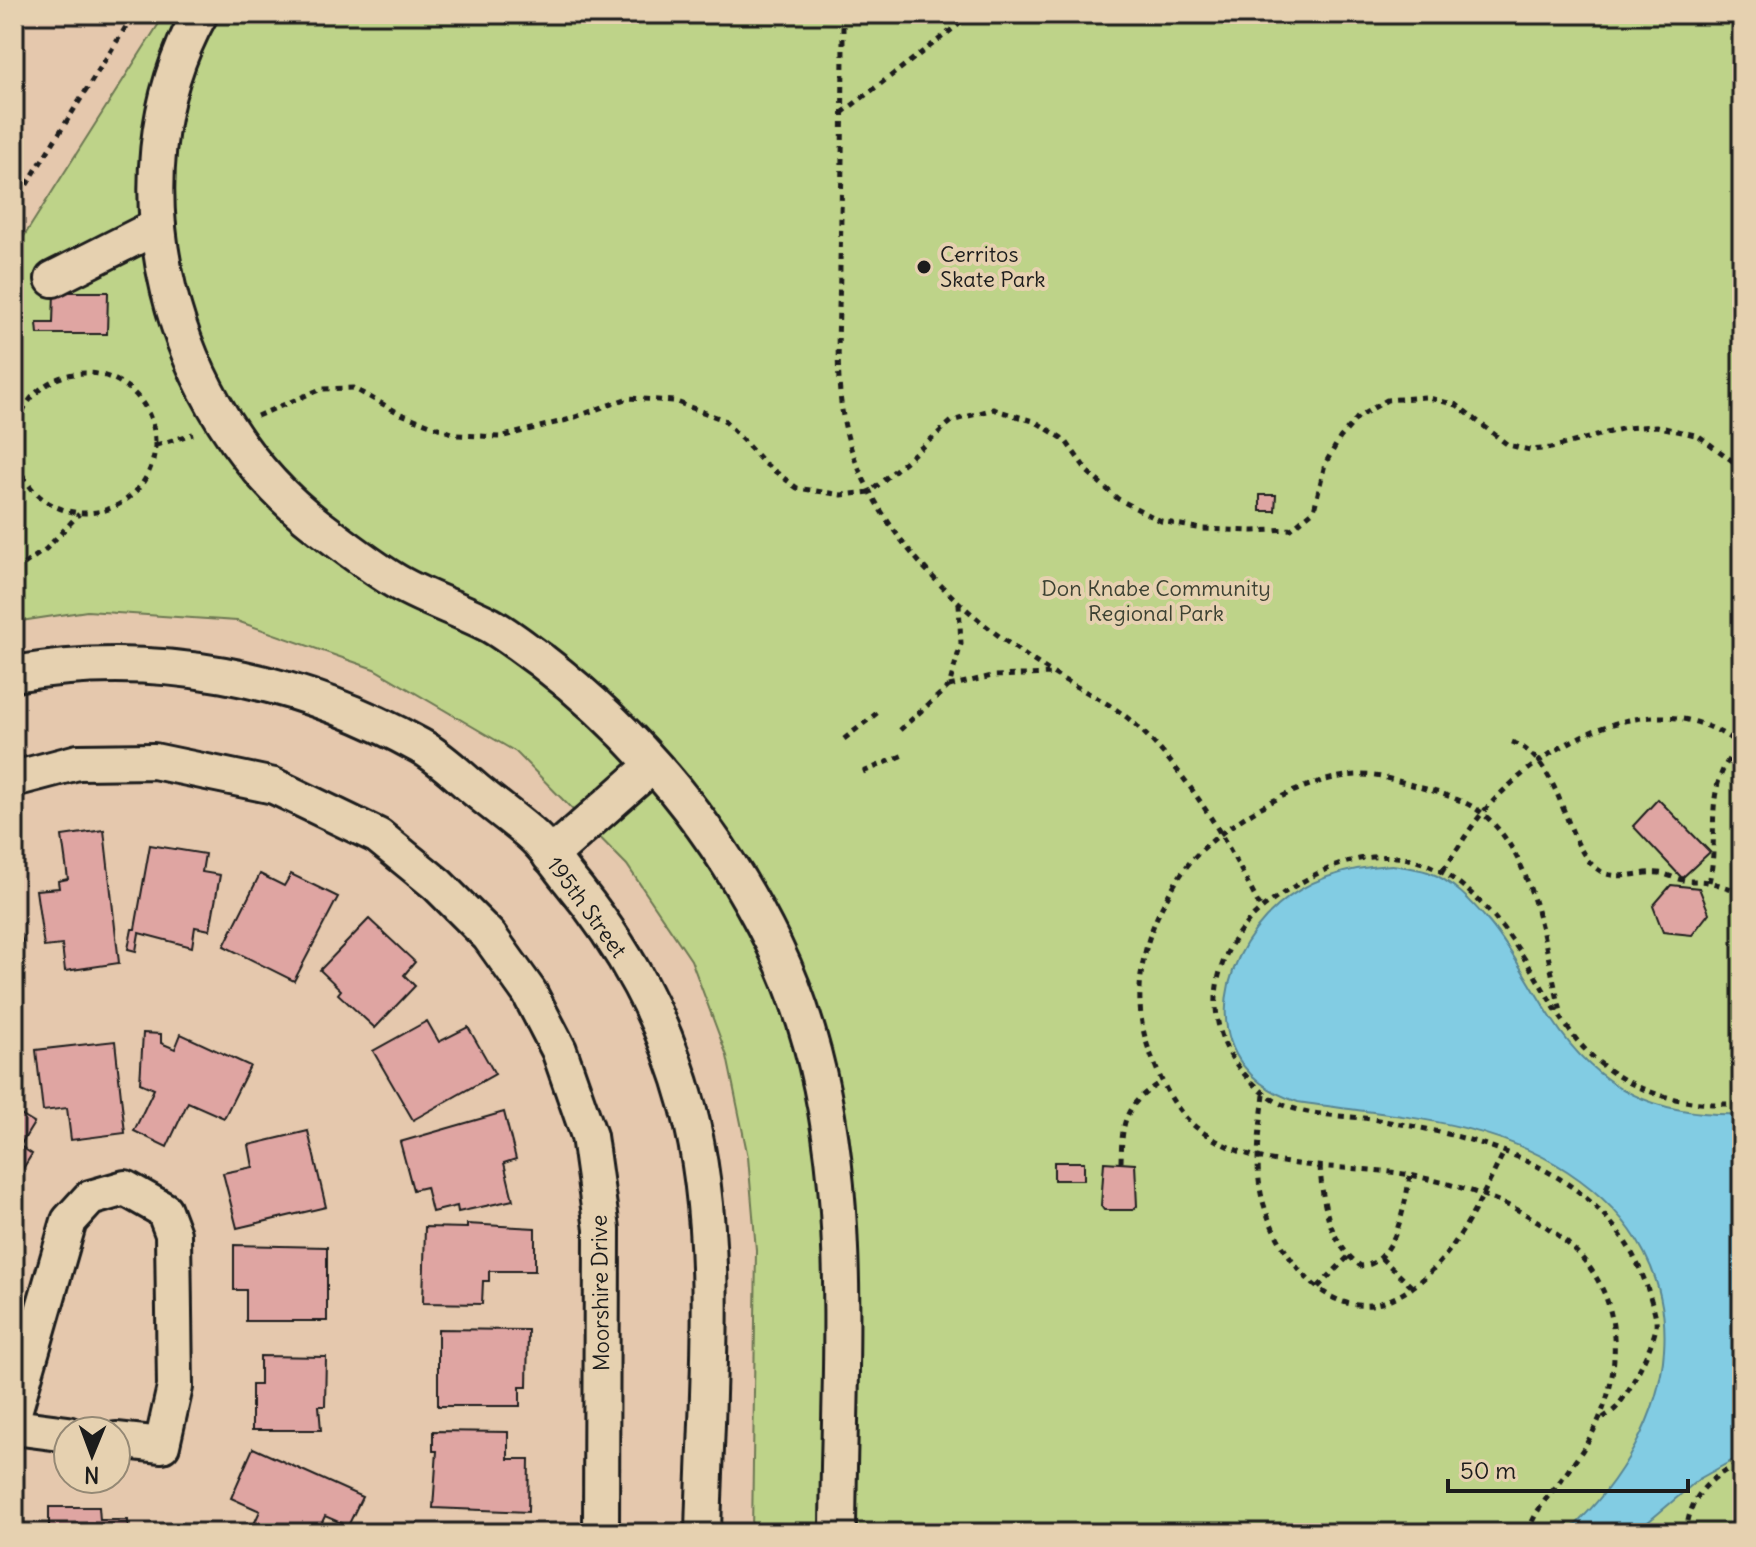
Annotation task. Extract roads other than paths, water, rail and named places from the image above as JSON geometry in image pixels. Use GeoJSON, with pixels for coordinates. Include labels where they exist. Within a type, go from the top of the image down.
{"type":"FeatureCollection","features":[{"type":"Feature","properties":{"kind":"street"},"geometry":{"type":"LineString","coordinates":[[200,14],[183,44],[166,98],[157,174],[159,251],[181,326],[207,396],[224,426],[261,475],[315,523],[393,580],[493,627],[544,663],[629,737],[697,815],[774,945],[794,994],[823,1093],[839,1214],[838,1533]]}},
{"type":"Feature","properties":{"kind":"street"},"geometry":{"type":"LineString","coordinates":[[53,279],[158,226]]}},
{"type":"Feature","properties":{"kind":"street","name":"195th Street"},"geometry":{"type":"LineString","coordinates":[[14,674],[93,664],[144,664],[209,672],[282,687],[354,715],[423,747],[535,838],[596,912],[648,995],[688,1108],[709,1229],[703,1533]]}},
{"type":"Feature","properties":{"kind":"street","name":"Moorshire Drive"},"geometry":{"type":"LineString","coordinates":[[14,779],[78,762],[154,761],[274,786],[378,836],[438,885],[489,936],[529,992],[559,1050],[589,1136],[602,1229],[601,1533]]}},
{"type":"Feature","properties":{"kind":"street"},"geometry":{"type":"LineString","coordinates":[[550,856],[653,765]]}},
{"type":"Feature","properties":{"kind":"street"},"geometry":{"type":"LineString","coordinates":[[14,1412],[69,1221],[90,1198],[125,1188],[164,1210],[173,1234],[175,1387],[162,1445],[132,1442]]}},
{"type":"Feature","properties":{"kind":"street"},"geometry":{"type":"LineString","coordinates":[[14,1427],[52,1432]]}},
{"type":"Feature","properties":{"kind":"water"},"geometry":{"type":"Polygon","coordinates":[[[1392,865],[1437,876],[1469,900],[1506,945],[1570,1044],[1589,1065],[1610,1081],[1633,1095],[1684,1111],[1742,1114],[1742,1455],[1699,1479],[1635,1533],[1567,1533],[1605,1491],[1635,1446],[1655,1398],[1664,1349],[1661,1300],[1644,1253],[1614,1210],[1567,1171],[1536,1153],[1504,1140],[1436,1122],[1298,1102],[1266,1087],[1244,1066],[1230,1041],[1226,1014],[1229,986],[1239,957],[1256,930],[1278,906],[1290,896],[1332,875],[1392,865]]]}},
{"type":"Feature","properties":{"kind":"place","name":"Cerritos Skate Park"},"geometry":{"type":"Point","coordinates":[924,267]}},
{"type":"Feature","properties":{"kind":"park label","name":"Don Knabe Community Regional Park"},"geometry":{"type":"Point","coordinates":[1156,600]}}]}
